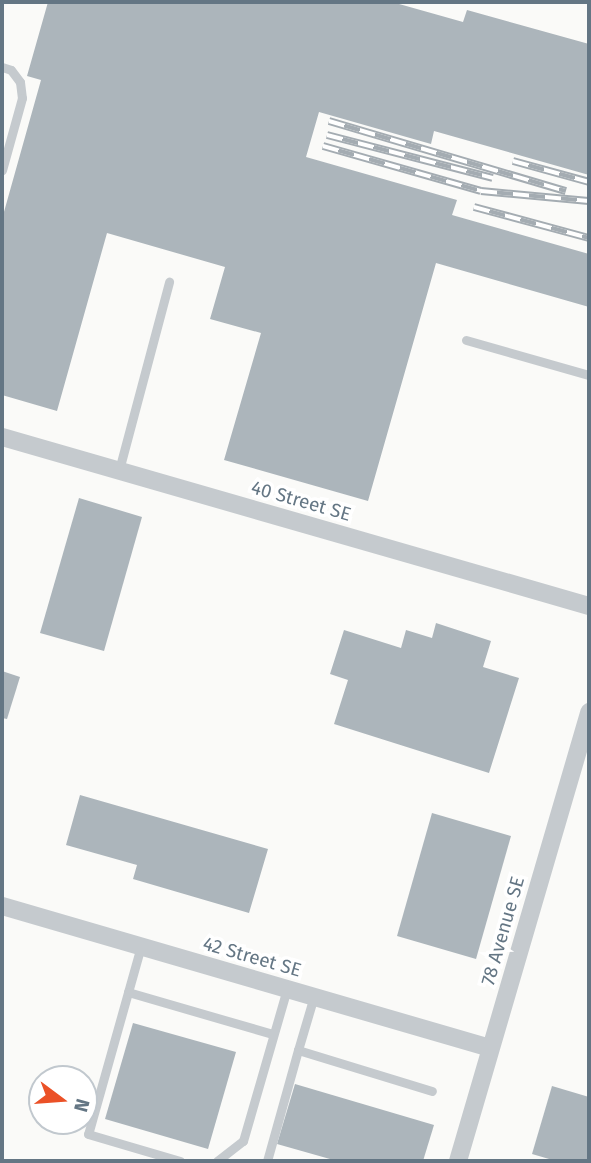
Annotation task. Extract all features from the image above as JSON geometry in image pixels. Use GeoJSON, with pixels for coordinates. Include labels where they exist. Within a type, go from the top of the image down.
{"type":"FeatureCollection","features":[{"type":"Feature","properties":{"kind":"street","name":"40 Street SE"},"geometry":{"type":"LineString","coordinates":[[2,437],[589,606]]}},
{"type":"Feature","properties":{"kind":"street","name":"78 Avenue SE"},"geometry":{"type":"LineString","coordinates":[[458,1161],[589,712]]}},
{"type":"Feature","properties":{"kind":"street","name":"42 Street SE"},"geometry":{"type":"LineString","coordinates":[[2,906],[490,1048]]}},
{"type":"Feature","properties":{"kind":"lane"},"geometry":{"type":"LineString","coordinates":[[2,68],[11,70],[20,82],[22,98],[2,170]]}},
{"type":"Feature","properties":{"kind":"lane"},"geometry":{"type":"LineString","coordinates":[[119,470],[169,282]]}},
{"type":"Feature","properties":{"kind":"lane"},"geometry":{"type":"LineString","coordinates":[[466,340],[589,374]]}},
{"type":"Feature","properties":{"kind":"lane"},"geometry":{"type":"LineString","coordinates":[[141,946],[88,1134],[180,1161]]}},
{"type":"Feature","properties":{"kind":"lane"},"geometry":{"type":"LineString","coordinates":[[217,1161],[243,1141],[287,989]]}},
{"type":"Feature","properties":{"kind":"lane"},"geometry":{"type":"LineString","coordinates":[[128,992],[273,1034]]}},
{"type":"Feature","properties":{"kind":"lane"},"geometry":{"type":"LineString","coordinates":[[267,1161],[314,996]]}},
{"type":"Feature","properties":{"kind":"lane"},"geometry":{"type":"LineString","coordinates":[[298,1050],[432,1091]]}},
{"type":"Feature","properties":{"kind":"building"},"geometry":{"type":"Polygon","coordinates":[[[48,2],[392,2],[463,22],[467,10],[589,44],[589,175],[434,131],[431,144],[319,112],[306,157],[457,200],[452,215],[589,254],[589,307],[436,263],[368,501],[224,460],[261,333],[210,319],[225,267],[107,233],[57,411],[2,395],[2,219],[41,80],[27,76],[48,2]]]}},
{"type":"Feature","properties":{"kind":"building"},"geometry":{"type":"Polygon","coordinates":[[[79,498],[142,517],[104,651],[40,633],[79,498]]]}},
{"type":"Feature","properties":{"kind":"building"},"geometry":{"type":"Polygon","coordinates":[[[436,623],[491,641],[483,667],[519,678],[489,773],[334,724],[348,680],[330,674],[344,630],[401,648],[406,630],[432,638],[436,623]]]}},
{"type":"Feature","properties":{"kind":"building"},"geometry":{"type":"Polygon","coordinates":[[[2,671],[20,677],[7,719],[2,718],[2,671]]]}},
{"type":"Feature","properties":{"kind":"building"},"geometry":{"type":"Polygon","coordinates":[[[80,795],[268,849],[249,913],[133,879],[137,865],[66,845],[80,795]]]}},
{"type":"Feature","properties":{"kind":"building"},"geometry":{"type":"Polygon","coordinates":[[[432,813],[511,836],[476,959],[397,936],[432,813]]]}},
{"type":"Feature","properties":{"kind":"building"},"geometry":{"type":"Polygon","coordinates":[[[133,1023],[236,1052],[208,1149],[105,1119],[133,1023]]]}},
{"type":"Feature","properties":{"kind":"building"},"geometry":{"type":"Polygon","coordinates":[[[295,1084],[434,1125],[423,1161],[337,1161],[277,1144],[295,1084]]]}},
{"type":"Feature","properties":{"kind":"building"},"geometry":{"type":"Polygon","coordinates":[[[552,1086],[589,1097],[589,1161],[556,1161],[532,1154],[552,1086]]]}},
{"type":"Feature","properties":{"kind":"railway"},"geometry":{"type":"LineString","coordinates":[[329,121],[566,191]]}},
{"type":"Feature","properties":{"kind":"railway"},"geometry":{"type":"LineString","coordinates":[[327,135],[493,178]]}},
{"type":"Feature","properties":{"kind":"railway"},"geometry":{"type":"LineString","coordinates":[[323,146],[481,191],[589,201]]}},
{"type":"Feature","properties":{"kind":"railway"},"geometry":{"type":"LineString","coordinates":[[513,161],[589,182]]}},
{"type":"Feature","properties":{"kind":"railway"},"geometry":{"type":"LineString","coordinates":[[474,207],[589,238]]}}]}
